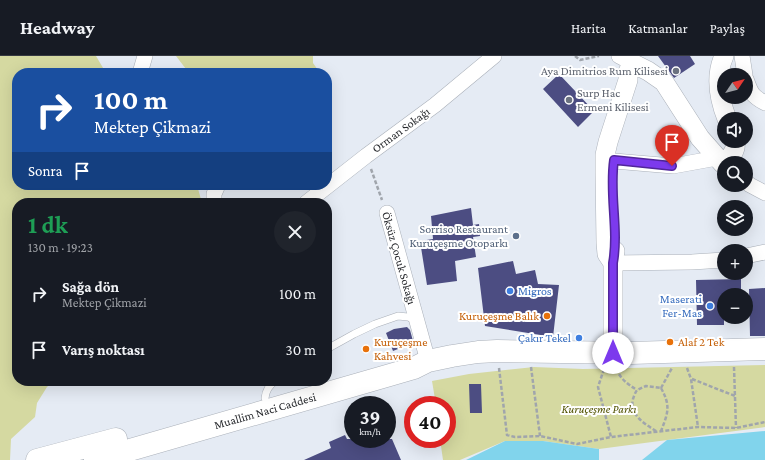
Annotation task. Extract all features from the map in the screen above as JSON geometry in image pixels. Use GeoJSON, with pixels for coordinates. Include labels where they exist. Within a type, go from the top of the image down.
{"type":"FeatureCollection","features":[{"type":"Feature","properties":{"kind":"main road"},"geometry":{"type":"LineString","coordinates":[[428,361],[478,352],[497,351],[613,353],[765,349]]}},
{"type":"Feature","properties":{"kind":"main road","name":"Muallim Naci Caddesi"},"geometry":{"type":"LineString","coordinates":[[332,379],[411,359],[428,361]]}},
{"type":"Feature","properties":{"kind":"main road","name":"Muallim Naci Caddesi"},"geometry":{"type":"LineString","coordinates":[[332,385],[390,375],[414,368],[428,361]]}},
{"type":"Feature","properties":{"kind":"main road","name":"Muallim Naci Caddesi"},"geometry":{"type":"LineString","coordinates":[[37,460],[151,430],[307,386]]}},
{"type":"Feature","properties":{"kind":"main road","name":"Muallim Naci Caddesi"},"geometry":{"type":"LineString","coordinates":[[95,460],[269,396],[327,386]]}},
{"type":"Feature","properties":{"kind":"street"},"geometry":{"type":"LineString","coordinates":[[141,68],[145,56]]}},
{"type":"Feature","properties":{"kind":"street","name":"Orman Sokağı"},"geometry":{"type":"LineString","coordinates":[[332,183],[435,106],[494,56]]}},
{"type":"Feature","properties":{"kind":"street"},"geometry":{"type":"LineString","coordinates":[[724,56],[719,80],[720,95],[725,112]]}},
{"type":"Feature","properties":{"kind":"street"},"geometry":{"type":"LineString","coordinates":[[742,56],[744,68]]}},
{"type":"Feature","properties":{"kind":"street"},"geometry":{"type":"LineString","coordinates":[[613,353],[613,263],[607,254],[610,168],[605,156],[628,80],[628,72],[633,63],[664,82],[700,138],[717,157]]}},
{"type":"Feature","properties":{"kind":"street"},"geometry":{"type":"LineString","coordinates":[[753,95],[765,103]]}},
{"type":"Feature","properties":{"kind":"street"},"geometry":{"type":"LineString","coordinates":[[728,156],[735,150],[735,148]]}},
{"type":"Feature","properties":{"kind":"street"},"geometry":{"type":"LineString","coordinates":[[610,168],[672,166],[717,162]]}},
{"type":"Feature","properties":{"kind":"street"},"geometry":{"type":"LineString","coordinates":[[753,186],[765,193]]}},
{"type":"Feature","properties":{"kind":"street","name":"Orman Sokağı"},"geometry":{"type":"LineString","coordinates":[[312,198],[323,190]]}},
{"type":"Feature","properties":{"kind":"street","name":"Öksüz Çocuk Sokağı"},"geometry":{"type":"LineString","coordinates":[[387,213],[428,361]]}},
{"type":"Feature","properties":{"kind":"street"},"geometry":{"type":"LineString","coordinates":[[753,255],[765,252]]}},
{"type":"Feature","properties":{"kind":"street"},"geometry":{"type":"LineString","coordinates":[[613,263],[717,260]]}},
{"type":"Feature","properties":{"kind":"lane"},"geometry":{"type":"LineString","coordinates":[[332,346],[375,324],[398,316],[408,316],[417,320]]}},
{"type":"Feature","properties":{"kind":"path"},"geometry":{"type":"LineString","coordinates":[[575,56],[580,60],[599,56]]}},
{"type":"Feature","properties":{"kind":"path","name":"Öksüz Çocuk Sokağı"},"geometry":{"type":"LineString","coordinates":[[366,156],[387,213]]}},
{"type":"Feature","properties":{"kind":"path"},"geometry":{"type":"LineString","coordinates":[[734,350],[736,428]]}},
{"type":"Feature","properties":{"kind":"path"},"geometry":{"type":"LineString","coordinates":[[497,351],[507,435],[515,437],[540,436],[577,444],[612,436],[698,427],[736,428],[765,422]]}},
{"type":"Feature","properties":{"kind":"path"},"geometry":{"type":"LineString","coordinates":[[530,351],[540,436]]}},
{"type":"Feature","properties":{"kind":"path"},"geometry":{"type":"LineString","coordinates":[[681,352],[692,379],[698,427]]}},
{"type":"Feature","properties":{"kind":"path"},"geometry":{"type":"LineString","coordinates":[[613,353],[614,364],[619,374],[628,384],[637,390]]}},
{"type":"Feature","properties":{"kind":"path"},"geometry":{"type":"LineString","coordinates":[[612,436],[598,387],[601,376],[613,353]]}},
{"type":"Feature","properties":{"kind":"path"},"geometry":{"type":"LineString","coordinates":[[692,379],[735,396]]}},
{"type":"Feature","properties":{"kind":"path"},"geometry":{"type":"LineString","coordinates":[[657,431],[643,422],[635,413],[632,400],[637,390],[646,386],[661,388],[666,397],[668,406],[662,431]]}},
{"type":"Feature","properties":{"kind":"green space"},"geometry":{"type":"Polygon","coordinates":[[[0,56],[96,56],[103,68],[12,68],[12,190],[198,190],[201,198],[12,198],[12,386],[48,386],[37,403],[35,417],[11,439],[10,460],[0,460],[0,56]]]}},
{"type":"Feature","properties":{"kind":"green space"},"geometry":{"type":"Polygon","coordinates":[[[176,56],[313,56],[313,63],[316,68],[185,68],[176,56]]]}},
{"type":"Feature","properties":{"kind":"green space","name":"Kuruçeşme Parkı"},"geometry":{"type":"Polygon","coordinates":[[[765,365],[765,427],[599,449],[543,441],[505,441],[460,460],[443,460],[441,448],[456,448],[456,396],[434,396],[432,381],[469,374],[534,367],[583,369],[765,365]]]}},
{"type":"Feature","properties":{"kind":"water"},"geometry":{"type":"Polygon","coordinates":[[[765,431],[765,460],[642,460],[667,440],[765,431]]]}},
{"type":"Feature","properties":{"kind":"water"},"geometry":{"type":"Polygon","coordinates":[[[505,441],[543,441],[599,449],[599,460],[466,460],[505,441]]]}},
{"type":"Feature","properties":{"kind":"building","name":"Aya Dimitrios Rum Kilisesi"},"geometry":{"type":"Polygon","coordinates":[[[658,56],[690,56],[695,64],[674,78],[658,56]]]}},
{"type":"Feature","properties":{"kind":"building","name":"Surp Hac Ermeni Kilisesi"},"geometry":{"type":"Polygon","coordinates":[[[559,74],[594,111],[578,127],[543,89],[559,74]]]}},
{"type":"Feature","properties":{"kind":"building"},"geometry":{"type":"Polygon","coordinates":[[[471,208],[473,225],[479,224],[480,236],[473,237],[476,257],[455,261],[457,281],[427,285],[420,241],[433,239],[431,216],[471,208]]]}},
{"type":"Feature","properties":{"kind":"building","name":"Migros"},"geometry":{"type":"Polygon","coordinates":[[[513,261],[516,274],[535,270],[538,284],[559,285],[553,337],[485,326],[478,268],[513,261]]]}},
{"type":"Feature","properties":{"kind":"building","name":"Maserati Fer-Mas"},"geometry":{"type":"Polygon","coordinates":[[[696,280],[741,280],[741,288],[717,288],[717,324],[724,325],[697,325],[696,280]]]}},
{"type":"Feature","properties":{"kind":"building"},"geometry":{"type":"Polygon","coordinates":[[[765,288],[765,336],[750,336],[750,324],[753,324],[753,289],[765,288]]]}},
{"type":"Feature","properties":{"kind":"building"},"geometry":{"type":"Polygon","coordinates":[[[407,327],[410,330],[413,341],[408,345],[393,351],[386,333],[394,329],[407,327]]]}},
{"type":"Feature","properties":{"kind":"building"},"geometry":{"type":"Polygon","coordinates":[[[469,384],[481,384],[482,413],[470,413],[469,384]]]}},
{"type":"Feature","properties":{"kind":"building"},"geometry":{"type":"Polygon","coordinates":[[[344,435],[344,448],[396,448],[401,460],[304,460],[331,448],[329,442],[344,435]]]}},
{"type":"Feature","properties":{"kind":"place","name":"Aya Dimitrios Rum Kilisesi"},"geometry":{"type":"Point","coordinates":[676,71]}},
{"type":"Feature","properties":{"kind":"place","name":"Surp Hac Ermeni Kilisesi"},"geometry":{"type":"Point","coordinates":[569,100]}},
{"type":"Feature","properties":{"kind":"place","name":"Sorriso Restaurant Kuruçeşme Otoparkı"},"geometry":{"type":"Point","coordinates":[516,236]}},
{"type":"Feature","properties":{"kind":"place","name":"Migros"},"geometry":{"type":"Point","coordinates":[510,291]}},
{"type":"Feature","properties":{"kind":"place","name":"Maserati Fer-Mas"},"geometry":{"type":"Point","coordinates":[710,306]}},
{"type":"Feature","properties":{"kind":"place","name":"Kuruçeşme Balık"},"geometry":{"type":"Point","coordinates":[547,316]}},
{"type":"Feature","properties":{"kind":"place","name":"Çakır Tekel"},"geometry":{"type":"Point","coordinates":[579,338]}},
{"type":"Feature","properties":{"kind":"place","name":"Alaf 2 Tek"},"geometry":{"type":"Point","coordinates":[670,342]}},
{"type":"Feature","properties":{"kind":"place","name":"Kuruçeşme Kahvesi"},"geometry":{"type":"Point","coordinates":[366,349]}},
{"type":"Feature","properties":{"kind":"route"},"geometry":{"type":"LineString","coordinates":[[613,353],[613,263],[615,254],[615,238],[612,176],[614,160],[672,166]]}}]}
